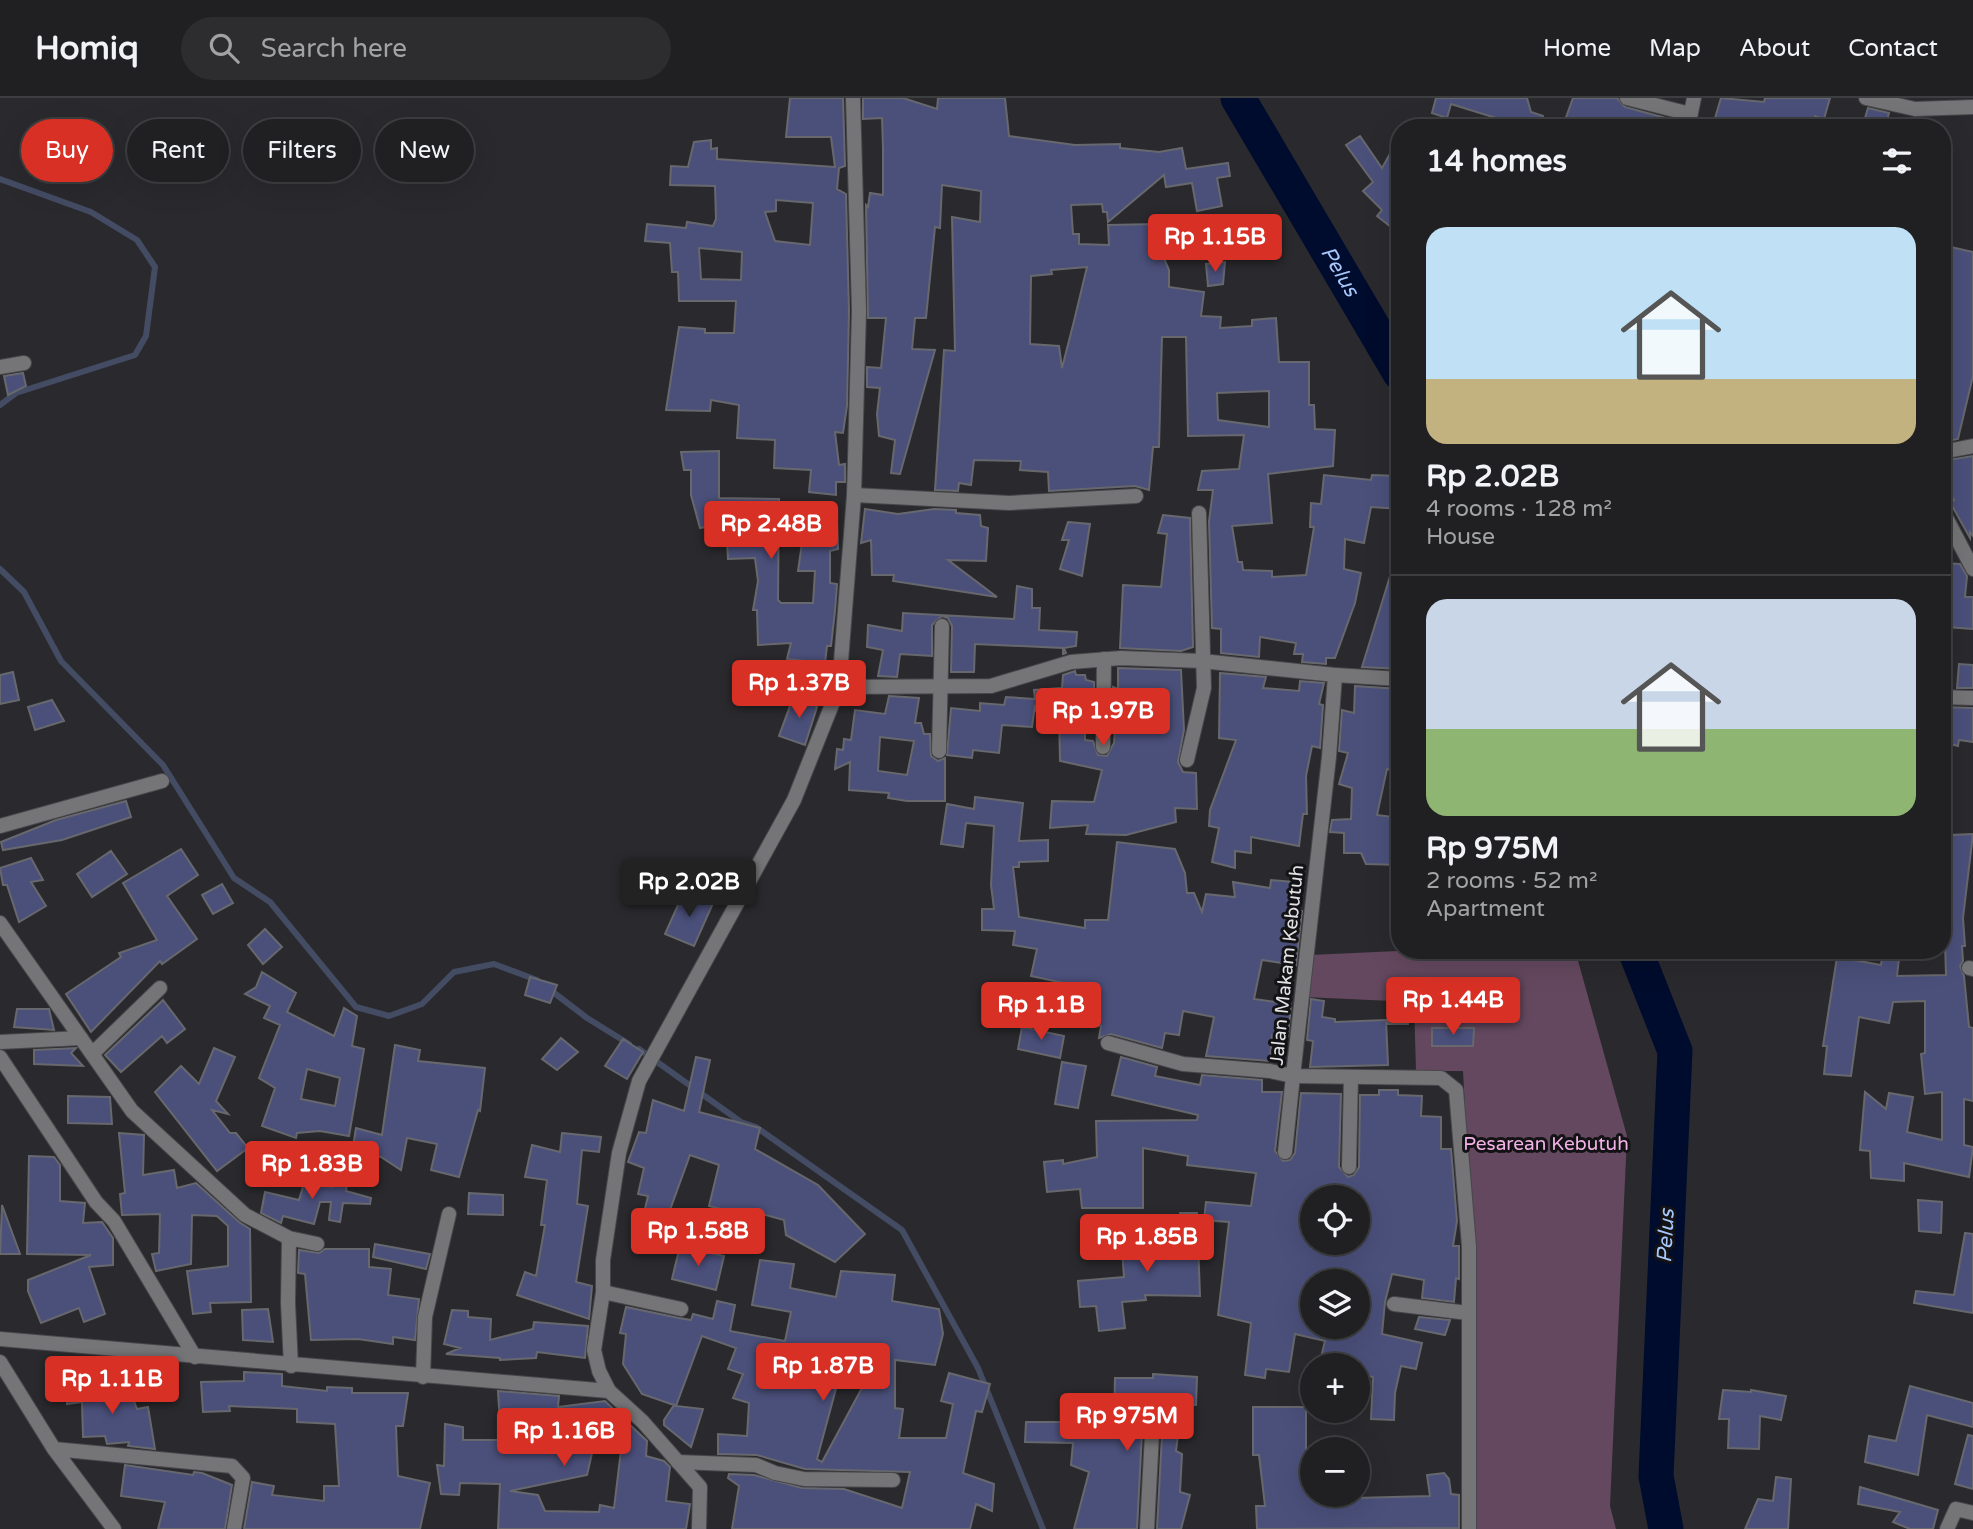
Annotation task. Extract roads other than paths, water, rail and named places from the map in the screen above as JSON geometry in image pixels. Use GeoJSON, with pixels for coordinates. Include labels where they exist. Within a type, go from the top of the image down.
{"type":"FeatureCollection","features":[{"type":"Feature","properties":{"kind":"street"},"geometry":{"type":"LineString","coordinates":[[699,1529],[700,1487],[643,1422],[609,1391],[599,1371],[594,1350],[603,1293],[610,1203],[619,1153],[639,1081],[738,906],[794,800],[839,687],[855,495],[859,298],[853,98]]}},
{"type":"Feature","properties":{"kind":"street"},"geometry":{"type":"LineString","coordinates":[[1627,98],[1684,119]]}},
{"type":"Feature","properties":{"kind":"street"},"geometry":{"type":"LineString","coordinates":[[1689,119],[1694,98]]}},
{"type":"Feature","properties":{"kind":"street"},"geometry":{"type":"LineString","coordinates":[[1866,98],[1915,109],[1973,107]]}},
{"type":"Feature","properties":{"kind":"street"},"geometry":{"type":"LineString","coordinates":[[0,367],[24,363]]}},
{"type":"Feature","properties":{"kind":"street"},"geometry":{"type":"LineString","coordinates":[[1951,450],[1973,446]]}},
{"type":"Feature","properties":{"kind":"street"},"geometry":{"type":"LineString","coordinates":[[855,495],[1009,503],[1136,496]]}},
{"type":"Feature","properties":{"kind":"street"},"geometry":{"type":"LineString","coordinates":[[1187,760],[1204,688],[1199,513]]}},
{"type":"Feature","properties":{"kind":"street"},"geometry":{"type":"LineString","coordinates":[[1951,527],[1973,569]]}},
{"type":"Feature","properties":{"kind":"street"},"geometry":{"type":"LineString","coordinates":[[939,751],[942,626]]}},
{"type":"Feature","properties":{"kind":"street"},"geometry":{"type":"LineString","coordinates":[[839,687],[991,686],[1071,662],[1104,660],[1202,661],[1391,678]]}},
{"type":"Feature","properties":{"kind":"street"},"geometry":{"type":"LineString","coordinates":[[1103,747],[1104,660]]}},
{"type":"Feature","properties":{"kind":"street","name":"Jalan Makam Kebutuh"},"geometry":{"type":"LineString","coordinates":[[1335,675],[1333,718],[1293,1076],[1441,1078],[1456,1090],[1469,1246],[1469,1529]]}},
{"type":"Feature","properties":{"kind":"street"},"geometry":{"type":"LineString","coordinates":[[1951,697],[1973,698]]}},
{"type":"Feature","properties":{"kind":"street"},"geometry":{"type":"LineString","coordinates":[[0,826],[162,781]]}},
{"type":"Feature","properties":{"kind":"street"},"geometry":{"type":"LineString","coordinates":[[0,923],[132,1111],[245,1215],[289,1238],[317,1244]]}},
{"type":"Feature","properties":{"kind":"street"},"geometry":{"type":"LineString","coordinates":[[92,1055],[160,988]]}},
{"type":"Feature","properties":{"kind":"street"},"geometry":{"type":"LineString","coordinates":[[0,1042],[81,1038]]}},
{"type":"Feature","properties":{"kind":"street"},"geometry":{"type":"LineString","coordinates":[[1108,1043],[1183,1064],[1270,1071],[1293,1076],[1286,1153]]}},
{"type":"Feature","properties":{"kind":"street"},"geometry":{"type":"LineString","coordinates":[[0,1056],[96,1202],[114,1220],[195,1357]]}},
{"type":"Feature","properties":{"kind":"street"},"geometry":{"type":"LineString","coordinates":[[1349,1167],[1351,1077]]}},
{"type":"Feature","properties":{"kind":"street"},"geometry":{"type":"LineString","coordinates":[[423,1377],[425,1317],[449,1214]]}},
{"type":"Feature","properties":{"kind":"street"},"geometry":{"type":"LineString","coordinates":[[289,1238],[291,1366]]}},
{"type":"Feature","properties":{"kind":"street"},"geometry":{"type":"LineString","coordinates":[[603,1293],[681,1309]]}},
{"type":"Feature","properties":{"kind":"street"},"geometry":{"type":"LineString","coordinates":[[1394,1304],[1468,1313]]}},
{"type":"Feature","properties":{"kind":"street"},"geometry":{"type":"LineString","coordinates":[[0,1339],[291,1366],[609,1391]]}},
{"type":"Feature","properties":{"kind":"street"},"geometry":{"type":"LineString","coordinates":[[0,1362],[54,1449],[114,1529]]}},
{"type":"Feature","properties":{"kind":"street"},"geometry":{"type":"LineString","coordinates":[[1147,1529],[1153,1415]]}},
{"type":"Feature","properties":{"kind":"street"},"geometry":{"type":"LineString","coordinates":[[54,1449],[232,1466],[243,1478],[234,1529]]}},
{"type":"Feature","properties":{"kind":"street"},"geometry":{"type":"LineString","coordinates":[[678,1462],[757,1465],[775,1474],[804,1479],[893,1480]]}},
{"type":"Feature","properties":{"kind":"street"},"geometry":{"type":"LineString","coordinates":[[1947,1529],[1956,1509],[1973,1513]]}},
{"type":"Feature","properties":{"kind":"waterway","name":"Pelus"},"geometry":{"type":"LineString","coordinates":[[1238,98],[1391,358]]}},
{"type":"Feature","properties":{"kind":"waterway"},"geometry":{"type":"LineString","coordinates":[[0,179],[91,212],[137,240],[155,267],[146,336],[135,355],[16,393],[0,405]]}},
{"type":"Feature","properties":{"kind":"waterway"},"geometry":{"type":"LineString","coordinates":[[0,569],[24,592],[61,661],[163,765],[234,878],[270,902],[356,1007],[389,1016],[422,1004],[454,972],[494,964],[537,980]]}},
{"type":"Feature","properties":{"kind":"waterway","name":"Pelus"},"geometry":{"type":"LineString","coordinates":[[1639,959],[1675,1051],[1656,1476],[1666,1529]]}},
{"type":"Feature","properties":{"kind":"waterway"},"geometry":{"type":"LineString","coordinates":[[549,989],[587,1018],[629,1044]]}},
{"type":"Feature","properties":{"kind":"waterway"},"geometry":{"type":"LineString","coordinates":[[639,1049],[741,1122],[756,1127],[902,1230],[978,1368],[1043,1529]]}},
{"type":"Feature","properties":{"kind":"park label","name":"Pesarean Kebutuh"},"geometry":{"type":"Point","coordinates":[1546,1144]}}]}
